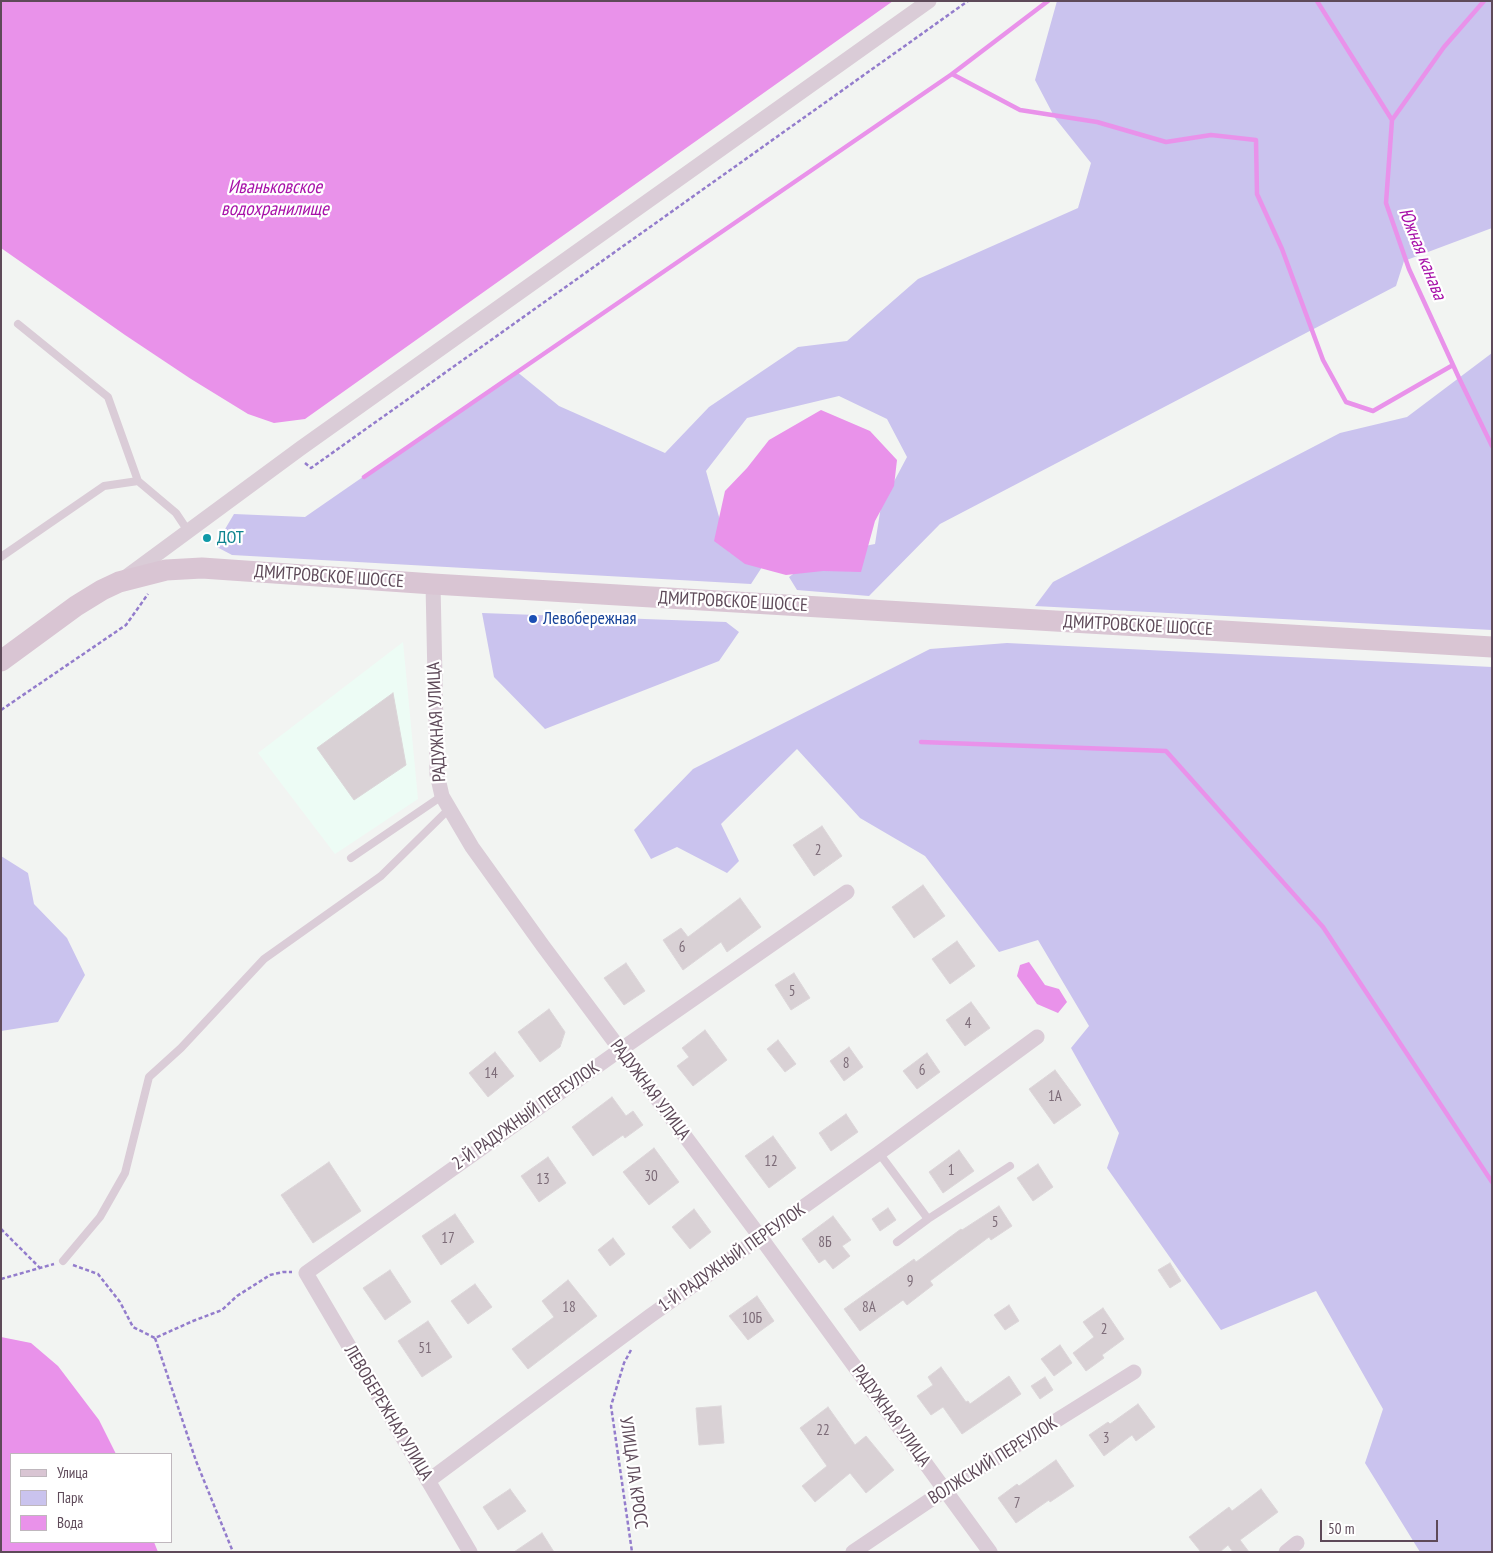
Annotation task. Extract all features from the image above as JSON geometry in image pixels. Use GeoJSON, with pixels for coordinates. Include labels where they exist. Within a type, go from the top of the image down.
{"type":"FeatureCollection","features":[{"type":"Feature","properties":{"kind":"street"},"geometry":{"type":"LineString","coordinates":[[119,582],[293,454],[929,1]]}},
{"type":"Feature","properties":{"kind":"street","name":"ДМИТРОВСКОЕ ШОССЕ"},"geometry":{"type":"LineString","coordinates":[[1,661],[76,606],[119,582],[166,570],[202,568],[433,584],[1492,646]]}},
{"type":"Feature","properties":{"kind":"street","name":"РАДУЖНАЯ УЛИЦА"},"geometry":{"type":"LineString","coordinates":[[433,584],[437,774],[446,802],[472,847],[990,1552]]}},
{"type":"Feature","properties":{"kind":"street","name":"2-Й РАДУЖНЫЙ ПЕРЕУЛОК"},"geometry":{"type":"LineString","coordinates":[[306,1273],[620,1050],[847,892]]}},
{"type":"Feature","properties":{"kind":"street","name":"1-Й РАДУЖНЫЙ ПЕРЕУЛОК"},"geometry":{"type":"LineString","coordinates":[[428,1481],[650,1316],[879,1153],[1037,1037]]}},
{"type":"Feature","properties":{"kind":"street","name":"ЛЕВОБЕРЕЖНАЯ УЛИЦА"},"geometry":{"type":"LineString","coordinates":[[306,1273],[470,1552]]}},
{"type":"Feature","properties":{"kind":"street","name":"ВОЛЖСКИЙ ПЕРЕУЛОК"},"geometry":{"type":"LineString","coordinates":[[853,1552],[945,1490],[1134,1372]]}},
{"type":"Feature","properties":{"kind":"lane"},"geometry":{"type":"LineString","coordinates":[[18,324],[108,397],[138,481],[176,512],[188,531]]}},
{"type":"Feature","properties":{"kind":"lane"},"geometry":{"type":"LineString","coordinates":[[1,557],[104,486],[138,481]]}},
{"type":"Feature","properties":{"kind":"lane"},"geometry":{"type":"LineString","coordinates":[[351,858],[446,802]]}},
{"type":"Feature","properties":{"kind":"lane"},"geometry":{"type":"LineString","coordinates":[[63,1261],[100,1217],[125,1173],[149,1077],[181,1048],[264,959],[381,876],[446,802]]}},
{"type":"Feature","properties":{"kind":"lane"},"geometry":{"type":"LineString","coordinates":[[879,1153],[928,1219]]}},
{"type":"Feature","properties":{"kind":"lane"},"geometry":{"type":"LineString","coordinates":[[897,1242],[928,1219],[1010,1166]]}},
{"type":"Feature","properties":{"kind":"path"},"geometry":{"type":"LineString","coordinates":[[293,454],[311,468],[968,1]]}},
{"type":"Feature","properties":{"kind":"path"},"geometry":{"type":"LineString","coordinates":[[1,710],[126,624],[151,590]]}},
{"type":"Feature","properties":{"kind":"path"},"geometry":{"type":"LineString","coordinates":[[1,1229],[41,1269]]}},
{"type":"Feature","properties":{"kind":"path"},"geometry":{"type":"LineString","coordinates":[[1,1279],[41,1269],[63,1261],[98,1274],[120,1302],[133,1328],[155,1338],[196,1461],[233,1552]]}},
{"type":"Feature","properties":{"kind":"path"},"geometry":{"type":"LineString","coordinates":[[155,1338],[222,1310],[237,1296],[270,1275],[283,1272],[306,1273]]}},
{"type":"Feature","properties":{"kind":"path","name":"УЛИЦА ЛА КРОСС"},"geometry":{"type":"LineString","coordinates":[[632,1552],[610,1406],[624,1363],[633,1347]]}},
{"type":"Feature","properties":{"kind":"shaded area"},"geometry":{"type":"Polygon","coordinates":[[[403,642],[418,799],[335,854],[258,753],[403,642]]]}},
{"type":"Feature","properties":{"kind":"green space"},"geometry":{"type":"Polygon","coordinates":[[[1057,1],[1492,1],[1492,228],[1404,261],[1396,286],[940,524],[869,596],[797,590],[789,577],[819,555],[875,544],[881,506],[907,457],[887,419],[839,396],[747,418],[706,471],[729,552],[764,564],[751,584],[232,555],[215,546],[234,514],[305,517],[516,371],[559,406],[665,453],[709,407],[798,347],[847,341],[918,279],[1078,208],[1091,163],[1055,118],[1035,80],[1057,1]]]}},
{"type":"Feature","properties":{"kind":"green space"},"geometry":{"type":"Polygon","coordinates":[[[1492,353],[1492,630],[1035,606],[1053,582],[1340,433],[1407,417],[1492,353]]]}},
{"type":"Feature","properties":{"kind":"green space"},"geometry":{"type":"Polygon","coordinates":[[[482,613],[726,622],[739,632],[719,661],[545,729],[494,677],[482,613]]]}},
{"type":"Feature","properties":{"kind":"green space"},"geometry":{"type":"Polygon","coordinates":[[[1007,643],[1492,667],[1492,1552],[1420,1552],[1365,1463],[1383,1409],[1316,1291],[1221,1330],[1107,1168],[1119,1133],[1071,1048],[1089,1026],[1038,940],[999,952],[925,856],[860,818],[797,749],[721,824],[739,861],[727,873],[677,847],[651,859],[634,830],[693,769],[930,649],[1007,643]]]}},
{"type":"Feature","properties":{"kind":"green space"},"geometry":{"type":"Polygon","coordinates":[[[1,856],[28,873],[34,904],[67,938],[85,975],[58,1022],[1,1031],[1,856]]]}},
{"type":"Feature","properties":{"kind":"water","name":"Иваньковское водохранилище"},"geometry":{"type":"Polygon","coordinates":[[[1,1],[893,1],[305,419],[274,423],[248,414],[191,379],[1,248],[1,1]]]}},
{"type":"Feature","properties":{"kind":"water"},"geometry":{"type":"Polygon","coordinates":[[[821,410],[870,431],[897,460],[894,486],[875,521],[861,572],[823,571],[786,575],[745,564],[714,541],[725,491],[747,468],[769,440],[821,410]]]}},
{"type":"Feature","properties":{"kind":"water"},"geometry":{"type":"Polygon","coordinates":[[[1029,962],[1045,985],[1059,989],[1067,1002],[1058,1013],[1037,1004],[1017,976],[1020,965],[1029,962]]]}},
{"type":"Feature","properties":{"kind":"water"},"geometry":{"type":"Polygon","coordinates":[[[1,1337],[31,1343],[58,1366],[99,1420],[116,1453],[10,1453],[10,1543],[154,1543],[158,1552],[1,1552],[1,1337]]]}},
{"type":"Feature","properties":{"kind":"building"},"geometry":{"type":"Polygon","coordinates":[[[393,693],[406,765],[354,800],[317,748],[393,693]]]}},
{"type":"Feature","properties":{"kind":"building"},"geometry":{"type":"Polygon","coordinates":[[[822,826],[842,856],[814,876],[793,845],[822,826]]]}},
{"type":"Feature","properties":{"kind":"building"},"geometry":{"type":"Polygon","coordinates":[[[923,885],[945,916],[914,938],[892,907],[923,885]]]}},
{"type":"Feature","properties":{"kind":"building"},"geometry":{"type":"Polygon","coordinates":[[[740,898],[761,927],[727,952],[721,942],[683,970],[663,940],[681,928],[688,937],[740,898]]]}},
{"type":"Feature","properties":{"kind":"building"},"geometry":{"type":"Polygon","coordinates":[[[957,941],[975,966],[950,984],[932,959],[957,941]]]}},
{"type":"Feature","properties":{"kind":"building"},"geometry":{"type":"Polygon","coordinates":[[[626,963],[645,991],[624,1005],[604,978],[626,963]]]}},
{"type":"Feature","properties":{"kind":"building"},"geometry":{"type":"Polygon","coordinates":[[[794,973],[810,998],[791,1010],[775,985],[794,973]]]}},
{"type":"Feature","properties":{"kind":"building"},"geometry":{"type":"Polygon","coordinates":[[[971,1002],[990,1028],[965,1046],[946,1020],[971,1002]]]}},
{"type":"Feature","properties":{"kind":"building"},"geometry":{"type":"Polygon","coordinates":[[[549,1009],[565,1032],[560,1047],[540,1062],[518,1032],[549,1009]]]}},
{"type":"Feature","properties":{"kind":"building"},"geometry":{"type":"Polygon","coordinates":[[[705,1030],[727,1060],[693,1086],[677,1066],[689,1057],[682,1048],[705,1030]]]}},
{"type":"Feature","properties":{"kind":"building"},"geometry":{"type":"Polygon","coordinates":[[[778,1040],[796,1064],[785,1072],[767,1049],[778,1040]]]}},
{"type":"Feature","properties":{"kind":"building"},"geometry":{"type":"Polygon","coordinates":[[[849,1047],[863,1067],[844,1081],[830,1061],[849,1047]]]}},
{"type":"Feature","properties":{"kind":"building"},"geometry":{"type":"Polygon","coordinates":[[[495,1052],[514,1076],[488,1097],[469,1073],[495,1052]]]}},
{"type":"Feature","properties":{"kind":"building"},"geometry":{"type":"Polygon","coordinates":[[[927,1053],[940,1072],[917,1089],[903,1071],[927,1053]]]}},
{"type":"Feature","properties":{"kind":"building"},"geometry":{"type":"Polygon","coordinates":[[[1055,1070],[1081,1105],[1054,1124],[1029,1089],[1055,1070]]]}},
{"type":"Feature","properties":{"kind":"building"},"geometry":{"type":"Polygon","coordinates":[[[612,1097],[626,1116],[633,1111],[643,1125],[625,1138],[623,1135],[593,1156],[572,1127],[612,1097]]]}},
{"type":"Feature","properties":{"kind":"building"},"geometry":{"type":"Polygon","coordinates":[[[846,1114],[858,1132],[831,1151],[819,1133],[846,1114]]]}},
{"type":"Feature","properties":{"kind":"building"},"geometry":{"type":"Polygon","coordinates":[[[773,1136],[796,1168],[769,1188],[745,1156],[773,1136]]]}},
{"type":"Feature","properties":{"kind":"building"},"geometry":{"type":"Polygon","coordinates":[[[654,1148],[679,1182],[649,1205],[623,1172],[654,1148]]]}},
{"type":"Feature","properties":{"kind":"building"},"geometry":{"type":"Polygon","coordinates":[[[959,1150],[974,1171],[943,1193],[929,1172],[959,1150]]]}},
{"type":"Feature","properties":{"kind":"building"},"geometry":{"type":"Polygon","coordinates":[[[548,1157],[566,1183],[539,1202],[521,1176],[548,1157]]]}},
{"type":"Feature","properties":{"kind":"building"},"geometry":{"type":"Polygon","coordinates":[[[329,1162],[361,1211],[313,1243],[281,1195],[329,1162]]]}},
{"type":"Feature","properties":{"kind":"building"},"geometry":{"type":"Polygon","coordinates":[[[1038,1164],[1053,1187],[1033,1201],[1017,1178],[1038,1164]]]}},
{"type":"Feature","properties":{"kind":"building"},"geometry":{"type":"Polygon","coordinates":[[[999,1206],[1012,1226],[991,1240],[989,1237],[930,1281],[933,1285],[907,1305],[903,1300],[860,1331],[844,1309],[914,1259],[916,1262],[961,1229],[999,1206]]]}},
{"type":"Feature","properties":{"kind":"building"},"geometry":{"type":"Polygon","coordinates":[[[888,1208],[896,1220],[880,1231],[872,1219],[888,1208]]]}},
{"type":"Feature","properties":{"kind":"building"},"geometry":{"type":"Polygon","coordinates":[[[694,1209],[711,1232],[690,1249],[672,1227],[694,1209]]]}},
{"type":"Feature","properties":{"kind":"building"},"geometry":{"type":"Polygon","coordinates":[[[455,1214],[474,1242],[441,1265],[422,1236],[455,1214]]]}},
{"type":"Feature","properties":{"kind":"building"},"geometry":{"type":"Polygon","coordinates":[[[833,1216],[851,1240],[842,1246],[850,1256],[833,1269],[825,1259],[819,1263],[802,1239],[833,1216]]]}},
{"type":"Feature","properties":{"kind":"building"},"geometry":{"type":"Polygon","coordinates":[[[613,1238],[625,1254],[610,1266],[598,1250],[613,1238]]]}},
{"type":"Feature","properties":{"kind":"building"},"geometry":{"type":"Polygon","coordinates":[[[1170,1263],[1181,1281],[1170,1288],[1158,1270],[1170,1263]]]}},
{"type":"Feature","properties":{"kind":"building"},"geometry":{"type":"Polygon","coordinates":[[[390,1270],[411,1302],[385,1320],[363,1288],[390,1270]]]}},
{"type":"Feature","properties":{"kind":"building"},"geometry":{"type":"Polygon","coordinates":[[[568,1280],[597,1316],[528,1369],[512,1349],[554,1317],[542,1301],[568,1280]]]}},
{"type":"Feature","properties":{"kind":"building"},"geometry":{"type":"Polygon","coordinates":[[[475,1284],[492,1307],[468,1324],[451,1301],[475,1284]]]}},
{"type":"Feature","properties":{"kind":"building"},"geometry":{"type":"Polygon","coordinates":[[[757,1296],[774,1321],[748,1340],[729,1316],[757,1296]]]}},
{"type":"Feature","properties":{"kind":"building"},"geometry":{"type":"Polygon","coordinates":[[[1009,1305],[1019,1321],[1005,1330],[994,1315],[1009,1305]]]}},
{"type":"Feature","properties":{"kind":"building"},"geometry":{"type":"Polygon","coordinates":[[[1103,1308],[1124,1339],[1102,1355],[1104,1358],[1086,1371],[1073,1353],[1094,1337],[1083,1322],[1103,1308]]]}},
{"type":"Feature","properties":{"kind":"building"},"geometry":{"type":"Polygon","coordinates":[[[428,1321],[452,1357],[422,1377],[398,1341],[428,1321]]]}},
{"type":"Feature","properties":{"kind":"building"},"geometry":{"type":"Polygon","coordinates":[[[1060,1345],[1072,1363],[1054,1376],[1041,1359],[1060,1345]]]}},
{"type":"Feature","properties":{"kind":"building"},"geometry":{"type":"Polygon","coordinates":[[[941,1367],[966,1402],[968,1401],[970,1404],[1009,1376],[1021,1394],[962,1434],[943,1407],[931,1415],[917,1396],[933,1385],[928,1377],[941,1367]]]}},
{"type":"Feature","properties":{"kind":"building"},"geometry":{"type":"Polygon","coordinates":[[[1045,1377],[1053,1390],[1040,1399],[1031,1386],[1045,1377]]]}},
{"type":"Feature","properties":{"kind":"building"},"geometry":{"type":"Polygon","coordinates":[[[1138,1404],[1155,1427],[1136,1441],[1132,1435],[1104,1456],[1089,1435],[1108,1422],[1110,1424],[1138,1404]]]}},
{"type":"Feature","properties":{"kind":"building"},"geometry":{"type":"Polygon","coordinates":[[[721,1406],[724,1443],[699,1445],[696,1408],[721,1406]]]}},
{"type":"Feature","properties":{"kind":"building"},"geometry":{"type":"Polygon","coordinates":[[[828,1407],[855,1445],[866,1436],[894,1470],[866,1493],[850,1473],[815,1502],[802,1486],[827,1466],[800,1428],[828,1407]]]}},
{"type":"Feature","properties":{"kind":"building"},"geometry":{"type":"Polygon","coordinates":[[[1056,1460],[1074,1486],[1050,1502],[1049,1500],[1016,1523],[998,1498],[1056,1460]]]}},
{"type":"Feature","properties":{"kind":"building"},"geometry":{"type":"Polygon","coordinates":[[[510,1489],[526,1511],[498,1530],[483,1507],[510,1489]]]}},
{"type":"Feature","properties":{"kind":"building"},"geometry":{"type":"Polygon","coordinates":[[[1261,1489],[1278,1512],[1240,1540],[1249,1552],[1233,1552],[1228,1545],[1220,1552],[1201,1552],[1189,1537],[1229,1507],[1232,1511],[1261,1489]]]}},
{"type":"Feature","properties":{"kind":"building"},"geometry":{"type":"Polygon","coordinates":[[[542,1533],[554,1552],[514,1552],[542,1533]]]}},
{"type":"Feature","properties":{"kind":"waterway"},"geometry":{"type":"LineString","coordinates":[[364,477],[952,74],[1048,1]]}},
{"type":"Feature","properties":{"kind":"waterway"},"geometry":{"type":"LineString","coordinates":[[1317,1],[1392,120]]}},
{"type":"Feature","properties":{"kind":"waterway","name":"Южная канава"},"geometry":{"type":"LineString","coordinates":[[1484,1],[1444,47],[1392,120],[1386,203],[1409,269],[1492,446]]}},
{"type":"Feature","properties":{"kind":"waterway"},"geometry":{"type":"LineString","coordinates":[[952,74],[1020,110],[1097,122],[1166,142],[1211,135],[1256,140],[1257,194],[1282,249],[1323,360],[1346,402],[1373,411],[1453,365]]}},
{"type":"Feature","properties":{"kind":"waterway"},"geometry":{"type":"LineString","coordinates":[[921,742],[1166,751],[1323,927],[1492,1182]]}},
{"type":"Feature","properties":{"kind":"place","name":"ДОТ"},"geometry":{"type":"Point","coordinates":[207,538]}},
{"type":"Feature","properties":{"kind":"place","name":"Левобережная"},"geometry":{"type":"Point","coordinates":[533,619]}}]}
